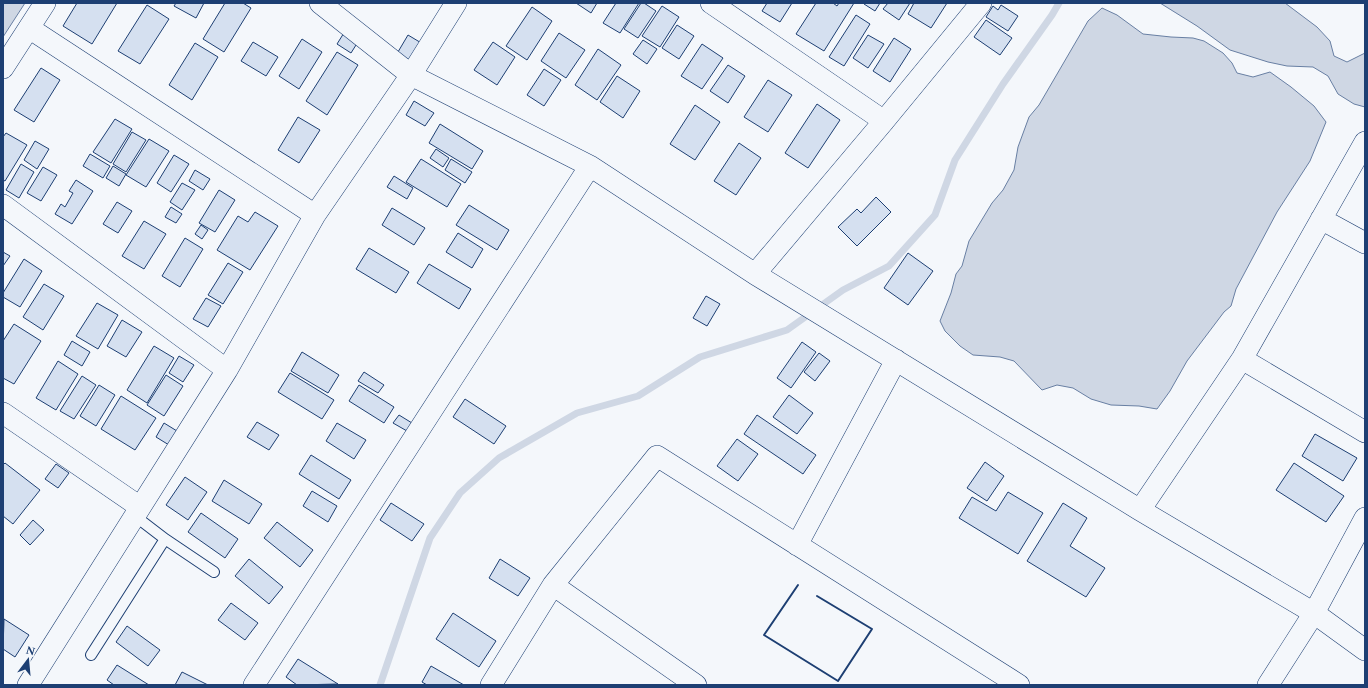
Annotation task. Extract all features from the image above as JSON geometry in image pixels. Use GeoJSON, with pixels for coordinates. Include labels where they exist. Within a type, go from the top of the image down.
{"type":"FeatureCollection","features":[{"type":"Feature","properties":{"kind":"street"},"geometry":{"type":"LineString","coordinates":[[3,68],[45,3]]}},
{"type":"Feature","properties":{"kind":"street"},"geometry":{"type":"LineString","coordinates":[[320,3],[411,75],[590,166],[755,274],[1140,510],[1314,613],[1365,650]]}},
{"type":"Feature","properties":{"kind":"street"},"geometry":{"type":"LineString","coordinates":[[28,685],[227,370],[315,215],[411,75],[456,3]]}},
{"type":"Feature","properties":{"kind":"street"},"geometry":{"type":"LineString","coordinates":[[711,3],[884,121]]}},
{"type":"Feature","properties":{"kind":"street"},"geometry":{"type":"LineString","coordinates":[[755,274],[981,3]]}},
{"type":"Feature","properties":{"kind":"street"},"geometry":{"type":"LineString","coordinates":[[29,28],[315,215]]}},
{"type":"Feature","properties":{"kind":"street"},"geometry":{"type":"LineString","coordinates":[[1140,510],[1242,360],[1365,142]]}},
{"type":"Feature","properties":{"kind":"street"},"geometry":{"type":"LineString","coordinates":[[254,685],[590,166]]}},
{"type":"Feature","properties":{"kind":"street"},"geometry":{"type":"LineString","coordinates":[[3,205],[227,370]]}},
{"type":"Feature","properties":{"kind":"street"},"geometry":{"type":"LineString","coordinates":[[1321,219],[1365,243]]}},
{"type":"Feature","properties":{"kind":"street"},"geometry":{"type":"LineString","coordinates":[[797,545],[896,360]]}},
{"type":"Feature","properties":{"kind":"street"},"geometry":{"type":"LineString","coordinates":[[1242,360],[1365,432]]}},
{"type":"Feature","properties":{"kind":"street"},"geometry":{"type":"LineString","coordinates":[[5,419],[138,511]]}},
{"type":"Feature","properties":{"kind":"street"},"geometry":{"type":"LineString","coordinates":[[491,685],[553,585],[657,456],[1019,685]]}},
{"type":"Feature","properties":{"kind":"street"},"geometry":{"type":"LineString","coordinates":[[1268,685],[1314,613],[1365,518]]}},
{"type":"Feature","properties":{"kind":"street"},"geometry":{"type":"LineString","coordinates":[[553,585],[696,685]]}},
{"type":"Feature","properties":{"kind":"lane"},"geometry":{"type":"LineString","coordinates":[[138,511],[165,539],[214,572]]}},
{"type":"Feature","properties":{"kind":"lane"},"geometry":{"type":"LineString","coordinates":[[91,655],[165,539]]}},
{"type":"Feature","properties":{"kind":"shaded area"},"geometry":{"type":"Polygon","coordinates":[[[3,3],[25,3],[3,37],[3,3]]]}},
{"type":"Feature","properties":{"kind":"shaded area"},"geometry":{"type":"Polygon","coordinates":[[[1160,3],[1285,3],[1317,27],[1330,41],[1334,56],[1347,62],[1365,53],[1365,107],[1354,104],[1338,94],[1328,76],[1313,67],[1287,66],[1268,62],[1230,50],[1197,26],[1160,3]]]}},
{"type":"Feature","properties":{"kind":"shaded area"},"geometry":{"type":"Polygon","coordinates":[[[1102,8],[1117,15],[1143,34],[1193,38],[1204,41],[1223,53],[1232,63],[1237,73],[1253,77],[1270,72],[1314,106],[1326,122],[1310,161],[1277,212],[1236,289],[1231,306],[1224,312],[1187,361],[1170,391],[1157,409],[1139,406],[1111,405],[1091,399],[1073,388],[1057,385],[1042,390],[1014,361],[1000,357],[973,355],[960,346],[945,331],[940,321],[951,293],[956,274],[962,266],[969,241],[992,203],[1003,190],[1014,170],[1018,147],[1029,117],[1039,105],[1088,21],[1102,8]]]}},
{"type":"Feature","properties":{"kind":"building"},"geometry":{"type":"Polygon","coordinates":[[[77,3],[117,3],[92,44],[63,26],[77,3]]]}},
{"type":"Feature","properties":{"kind":"building"},"geometry":{"type":"Polygon","coordinates":[[[176,3],[204,3],[196,18],[174,6],[176,3]]]}},
{"type":"Feature","properties":{"kind":"building"},"geometry":{"type":"Polygon","coordinates":[[[225,3],[243,3],[251,8],[224,52],[203,39],[225,3]]]}},
{"type":"Feature","properties":{"kind":"building"},"geometry":{"type":"Polygon","coordinates":[[[576,3],[597,3],[591,13],[576,3]]]}},
{"type":"Feature","properties":{"kind":"building"},"geometry":{"type":"Polygon","coordinates":[[[616,3],[639,3],[620,33],[603,23],[616,3]]]}},
{"type":"Feature","properties":{"kind":"building"},"geometry":{"type":"Polygon","coordinates":[[[641,3],[644,3],[656,11],[638,38],[624,29],[641,3]]]}},
{"type":"Feature","properties":{"kind":"building"},"geometry":{"type":"Polygon","coordinates":[[[767,3],[792,3],[780,22],[762,11],[767,3]]]}},
{"type":"Feature","properties":{"kind":"building"},"geometry":{"type":"Polygon","coordinates":[[[816,3],[833,3],[837,6],[839,3],[854,3],[824,51],[796,34],[816,3]]]}},
{"type":"Feature","properties":{"kind":"building"},"geometry":{"type":"Polygon","coordinates":[[[864,3],[880,3],[875,11],[864,3]]]}},
{"type":"Feature","properties":{"kind":"building"},"geometry":{"type":"Polygon","coordinates":[[[888,3],[910,3],[899,20],[883,9],[888,3]]]}},
{"type":"Feature","properties":{"kind":"building"},"geometry":{"type":"Polygon","coordinates":[[[914,3],[947,3],[931,28],[908,14],[914,3]]]}},
{"type":"Feature","properties":{"kind":"building"},"geometry":{"type":"Polygon","coordinates":[[[147,5],[169,19],[140,64],[118,51],[147,5]]]}},
{"type":"Feature","properties":{"kind":"building"},"geometry":{"type":"Polygon","coordinates":[[[1001,5],[1018,16],[1008,31],[986,17],[993,6],[998,10],[1001,5]]]}},
{"type":"Feature","properties":{"kind":"building"},"geometry":{"type":"Polygon","coordinates":[[[662,6],[679,17],[660,47],[642,36],[662,6]]]}},
{"type":"Feature","properties":{"kind":"building"},"geometry":{"type":"Polygon","coordinates":[[[532,7],[552,21],[527,60],[506,46],[532,7]]]}},
{"type":"Feature","properties":{"kind":"building"},"geometry":{"type":"Polygon","coordinates":[[[856,15],[870,24],[844,66],[829,57],[856,15]]]}},
{"type":"Feature","properties":{"kind":"building"},"geometry":{"type":"Polygon","coordinates":[[[986,20],[1012,38],[1000,55],[974,37],[986,20]]]}},
{"type":"Feature","properties":{"kind":"building"},"geometry":{"type":"Polygon","coordinates":[[[677,25],[694,36],[679,59],[662,48],[677,25]]]}},
{"type":"Feature","properties":{"kind":"building"},"geometry":{"type":"Polygon","coordinates":[[[347,28],[361,37],[351,53],[337,44],[347,28]]]}},
{"type":"Feature","properties":{"kind":"building"},"geometry":{"type":"Polygon","coordinates":[[[559,33],[585,50],[566,78],[541,61],[559,33]]]}},
{"type":"Feature","properties":{"kind":"building"},"geometry":{"type":"Polygon","coordinates":[[[408,35],[423,44],[409,66],[395,57],[408,35]]]}},
{"type":"Feature","properties":{"kind":"building"},"geometry":{"type":"Polygon","coordinates":[[[868,35],[884,44],[868,68],[853,58],[868,35]]]}},
{"type":"Feature","properties":{"kind":"building"},"geometry":{"type":"Polygon","coordinates":[[[894,38],[911,49],[890,82],[873,71],[894,38]]]}},
{"type":"Feature","properties":{"kind":"building"},"geometry":{"type":"Polygon","coordinates":[[[302,39],[322,52],[299,89],[279,76],[302,39]]]}},
{"type":"Feature","properties":{"kind":"building"},"geometry":{"type":"Polygon","coordinates":[[[643,40],[657,49],[647,64],[633,54],[643,40]]]}},
{"type":"Feature","properties":{"kind":"building"},"geometry":{"type":"Polygon","coordinates":[[[253,42],[278,57],[266,76],[241,61],[253,42]]]}},
{"type":"Feature","properties":{"kind":"building"},"geometry":{"type":"Polygon","coordinates":[[[493,42],[515,57],[497,85],[474,70],[493,42]]]}},
{"type":"Feature","properties":{"kind":"building"},"geometry":{"type":"Polygon","coordinates":[[[195,43],[218,57],[192,100],[169,85],[195,43]]]}},
{"type":"Feature","properties":{"kind":"building"},"geometry":{"type":"Polygon","coordinates":[[[702,44],[723,58],[702,89],[681,76],[702,44]]]}},
{"type":"Feature","properties":{"kind":"building"},"geometry":{"type":"Polygon","coordinates":[[[598,49],[621,65],[597,100],[575,85],[598,49]]]}},
{"type":"Feature","properties":{"kind":"building"},"geometry":{"type":"Polygon","coordinates":[[[337,52],[358,65],[327,115],[306,101],[337,52]]]}},
{"type":"Feature","properties":{"kind":"building"},"geometry":{"type":"Polygon","coordinates":[[[728,65],[745,76],[728,103],[710,91],[728,65]]]}},
{"type":"Feature","properties":{"kind":"building"},"geometry":{"type":"Polygon","coordinates":[[[41,68],[60,80],[34,122],[14,110],[41,68]]]}},
{"type":"Feature","properties":{"kind":"building"},"geometry":{"type":"Polygon","coordinates":[[[544,69],[561,80],[544,106],[527,95],[544,69]]]}},
{"type":"Feature","properties":{"kind":"building"},"geometry":{"type":"Polygon","coordinates":[[[617,76],[640,91],[623,118],[600,102],[617,76]]]}},
{"type":"Feature","properties":{"kind":"building"},"geometry":{"type":"Polygon","coordinates":[[[768,80],[792,95],[768,132],[744,117],[768,80]]]}},
{"type":"Feature","properties":{"kind":"building"},"geometry":{"type":"Polygon","coordinates":[[[414,101],[434,113],[425,126],[406,115],[414,101]]]}},
{"type":"Feature","properties":{"kind":"building"},"geometry":{"type":"Polygon","coordinates":[[[817,104],[840,120],[808,168],[785,153],[817,104]]]}},
{"type":"Feature","properties":{"kind":"building"},"geometry":{"type":"Polygon","coordinates":[[[695,105],[720,122],[695,160],[670,144],[695,105]]]}},
{"type":"Feature","properties":{"kind":"building"},"geometry":{"type":"Polygon","coordinates":[[[298,117],[320,130],[299,163],[278,150],[298,117]]]}},
{"type":"Feature","properties":{"kind":"building"},"geometry":{"type":"Polygon","coordinates":[[[115,119],[132,129],[111,163],[93,152],[115,119]]]}},
{"type":"Feature","properties":{"kind":"building"},"geometry":{"type":"Polygon","coordinates":[[[440,124],[483,151],[472,169],[429,143],[440,124]]]}},
{"type":"Feature","properties":{"kind":"building"},"geometry":{"type":"Polygon","coordinates":[[[132,132],[146,140],[126,172],[113,164],[132,132]]]}},
{"type":"Feature","properties":{"kind":"building"},"geometry":{"type":"Polygon","coordinates":[[[6,133],[27,145],[5,181],[3,180],[3,137],[6,133]]]}},
{"type":"Feature","properties":{"kind":"building"},"geometry":{"type":"Polygon","coordinates":[[[149,139],[169,151],[146,187],[126,175],[149,139]]]}},
{"type":"Feature","properties":{"kind":"building"},"geometry":{"type":"Polygon","coordinates":[[[35,141],[49,149],[37,169],[24,160],[35,141]]]}},
{"type":"Feature","properties":{"kind":"building"},"geometry":{"type":"Polygon","coordinates":[[[739,143],[761,158],[736,195],[714,181],[739,143]]]}},
{"type":"Feature","properties":{"kind":"building"},"geometry":{"type":"Polygon","coordinates":[[[436,149],[449,158],[443,167],[430,158],[436,149]]]}},
{"type":"Feature","properties":{"kind":"building"},"geometry":{"type":"Polygon","coordinates":[[[90,154],[110,166],[103,178],[83,166],[90,154]]]}},
{"type":"Feature","properties":{"kind":"building"},"geometry":{"type":"Polygon","coordinates":[[[174,155],[189,164],[171,192],[157,183],[174,155]]]}},
{"type":"Feature","properties":{"kind":"building"},"geometry":{"type":"Polygon","coordinates":[[[421,159],[461,184],[447,207],[406,182],[421,159]]]}},
{"type":"Feature","properties":{"kind":"building"},"geometry":{"type":"Polygon","coordinates":[[[451,159],[472,172],[465,183],[445,170],[451,159]]]}},
{"type":"Feature","properties":{"kind":"building"},"geometry":{"type":"Polygon","coordinates":[[[21,164],[34,172],[19,198],[6,190],[21,164]]]}},
{"type":"Feature","properties":{"kind":"building"},"geometry":{"type":"Polygon","coordinates":[[[113,166],[126,174],[119,186],[106,178],[113,166]]]}},
{"type":"Feature","properties":{"kind":"building"},"geometry":{"type":"Polygon","coordinates":[[[43,167],[57,175],[41,201],[27,193],[43,167]]]}},
{"type":"Feature","properties":{"kind":"building"},"geometry":{"type":"Polygon","coordinates":[[[195,170],[210,179],[203,190],[189,181],[195,170]]]}},
{"type":"Feature","properties":{"kind":"building"},"geometry":{"type":"Polygon","coordinates":[[[394,176],[413,188],[407,199],[387,187],[394,176]]]}},
{"type":"Feature","properties":{"kind":"building"},"geometry":{"type":"Polygon","coordinates":[[[76,180],[93,191],[72,224],[55,214],[61,204],[65,207],[73,193],[69,191],[76,180]]]}},
{"type":"Feature","properties":{"kind":"building"},"geometry":{"type":"Polygon","coordinates":[[[182,183],[195,190],[182,210],[170,202],[182,183]]]}},
{"type":"Feature","properties":{"kind":"building"},"geometry":{"type":"Polygon","coordinates":[[[219,190],[235,200],[215,232],[199,223],[219,190]]]}},
{"type":"Feature","properties":{"kind":"building"},"geometry":{"type":"Polygon","coordinates":[[[876,197],[891,212],[857,246],[838,227],[857,209],[861,213],[876,197]]]}},
{"type":"Feature","properties":{"kind":"building"},"geometry":{"type":"Polygon","coordinates":[[[117,202],[132,211],[118,233],[103,224],[117,202]]]}},
{"type":"Feature","properties":{"kind":"building"},"geometry":{"type":"Polygon","coordinates":[[[469,205],[509,230],[497,250],[456,225],[469,205]]]}},
{"type":"Feature","properties":{"kind":"building"},"geometry":{"type":"Polygon","coordinates":[[[171,207],[182,214],[176,223],[165,217],[171,207]]]}},
{"type":"Feature","properties":{"kind":"building"},"geometry":{"type":"Polygon","coordinates":[[[392,208],[425,228],[414,245],[382,225],[392,208]]]}},
{"type":"Feature","properties":{"kind":"building"},"geometry":{"type":"Polygon","coordinates":[[[255,212],[278,226],[250,270],[217,250],[238,216],[248,222],[255,212]]]}},
{"type":"Feature","properties":{"kind":"building"},"geometry":{"type":"Polygon","coordinates":[[[144,221],[166,234],[144,269],[122,256],[144,221]]]}},
{"type":"Feature","properties":{"kind":"building"},"geometry":{"type":"Polygon","coordinates":[[[201,225],[208,230],[202,239],[195,234],[201,225]]]}},
{"type":"Feature","properties":{"kind":"building"},"geometry":{"type":"Polygon","coordinates":[[[458,233],[483,249],[472,268],[446,252],[458,233]]]}},
{"type":"Feature","properties":{"kind":"building"},"geometry":{"type":"Polygon","coordinates":[[[185,238],[203,249],[180,287],[162,276],[185,238]]]}},
{"type":"Feature","properties":{"kind":"building"},"geometry":{"type":"Polygon","coordinates":[[[369,248],[409,272],[396,293],[356,269],[369,248]]]}},
{"type":"Feature","properties":{"kind":"building"},"geometry":{"type":"Polygon","coordinates":[[[3,252],[10,256],[3,266],[3,252]]]}},
{"type":"Feature","properties":{"kind":"building"},"geometry":{"type":"Polygon","coordinates":[[[908,253],[933,271],[908,305],[884,288],[908,253]]]}},
{"type":"Feature","properties":{"kind":"building"},"geometry":{"type":"Polygon","coordinates":[[[24,259],[42,271],[20,307],[3,297],[3,293],[24,259]]]}},
{"type":"Feature","properties":{"kind":"building"},"geometry":{"type":"Polygon","coordinates":[[[228,263],[243,272],[223,304],[208,295],[228,263]]]}},
{"type":"Feature","properties":{"kind":"building"},"geometry":{"type":"Polygon","coordinates":[[[429,264],[471,289],[459,309],[417,283],[429,264]]]}},
{"type":"Feature","properties":{"kind":"building"},"geometry":{"type":"Polygon","coordinates":[[[44,284],[64,296],[43,330],[23,317],[44,284]]]}},
{"type":"Feature","properties":{"kind":"building"},"geometry":{"type":"Polygon","coordinates":[[[706,296],[720,304],[707,326],[693,318],[706,296]]]}},
{"type":"Feature","properties":{"kind":"building"},"geometry":{"type":"Polygon","coordinates":[[[206,298],[221,306],[208,327],[193,319],[206,298]]]}},
{"type":"Feature","properties":{"kind":"building"},"geometry":{"type":"Polygon","coordinates":[[[97,303],[118,315],[98,349],[76,336],[97,303]]]}},
{"type":"Feature","properties":{"kind":"building"},"geometry":{"type":"Polygon","coordinates":[[[122,320],[142,332],[126,357],[107,346],[122,320]]]}},
{"type":"Feature","properties":{"kind":"building"},"geometry":{"type":"Polygon","coordinates":[[[14,324],[41,341],[14,384],[3,378],[3,341],[14,324]]]}},
{"type":"Feature","properties":{"kind":"building"},"geometry":{"type":"Polygon","coordinates":[[[72,341],[90,352],[82,366],[64,355],[72,341]]]}},
{"type":"Feature","properties":{"kind":"building"},"geometry":{"type":"Polygon","coordinates":[[[802,342],[816,352],[791,388],[777,378],[802,342]]]}},
{"type":"Feature","properties":{"kind":"building"},"geometry":{"type":"Polygon","coordinates":[[[154,346],[174,358],[147,403],[127,390],[154,346]]]}},
{"type":"Feature","properties":{"kind":"building"},"geometry":{"type":"Polygon","coordinates":[[[302,352],[339,375],[328,393],[291,371],[302,352]]]}},
{"type":"Feature","properties":{"kind":"building"},"geometry":{"type":"Polygon","coordinates":[[[819,353],[830,361],[815,381],[804,372],[819,353]]]}},
{"type":"Feature","properties":{"kind":"building"},"geometry":{"type":"Polygon","coordinates":[[[179,356],[194,365],[183,382],[169,373],[179,356]]]}},
{"type":"Feature","properties":{"kind":"building"},"geometry":{"type":"Polygon","coordinates":[[[58,361],[78,374],[56,410],[36,398],[58,361]]]}},
{"type":"Feature","properties":{"kind":"building"},"geometry":{"type":"Polygon","coordinates":[[[364,372],[384,385],[378,393],[358,381],[364,372]]]}},
{"type":"Feature","properties":{"kind":"building"},"geometry":{"type":"Polygon","coordinates":[[[290,373],[334,400],[322,419],[278,392],[290,373]]]}},
{"type":"Feature","properties":{"kind":"building"},"geometry":{"type":"Polygon","coordinates":[[[166,375],[183,386],[164,416],[147,405],[166,375]]]}},
{"type":"Feature","properties":{"kind":"building"},"geometry":{"type":"Polygon","coordinates":[[[82,376],[96,385],[74,419],[60,411],[82,376]]]}},
{"type":"Feature","properties":{"kind":"building"},"geometry":{"type":"Polygon","coordinates":[[[99,385],[115,395],[96,426],[80,416],[99,385]]]}},
{"type":"Feature","properties":{"kind":"building"},"geometry":{"type":"Polygon","coordinates":[[[359,385],[394,407],[384,423],[349,401],[359,385]]]}},
{"type":"Feature","properties":{"kind":"building"},"geometry":{"type":"Polygon","coordinates":[[[789,395],[813,413],[797,434],[773,417],[789,395]]]}},
{"type":"Feature","properties":{"kind":"building"},"geometry":{"type":"Polygon","coordinates":[[[121,396],[156,418],[135,450],[101,429],[121,396]]]}},
{"type":"Feature","properties":{"kind":"building"},"geometry":{"type":"Polygon","coordinates":[[[465,399],[506,426],[494,444],[453,417],[465,399]]]}},
{"type":"Feature","properties":{"kind":"building"},"geometry":{"type":"Polygon","coordinates":[[[399,415],[412,423],[407,431],[393,423],[399,415]]]}},
{"type":"Feature","properties":{"kind":"building"},"geometry":{"type":"Polygon","coordinates":[[[757,415],[816,455],[803,474],[744,434],[757,415]]]}},
{"type":"Feature","properties":{"kind":"building"},"geometry":{"type":"Polygon","coordinates":[[[257,422],[279,435],[269,450],[247,437],[257,422]]]}},
{"type":"Feature","properties":{"kind":"building"},"geometry":{"type":"Polygon","coordinates":[[[164,423],[177,431],[169,445],[156,437],[164,423]]]}},
{"type":"Feature","properties":{"kind":"building"},"geometry":{"type":"Polygon","coordinates":[[[337,423],[366,440],[354,459],[326,441],[337,423]]]}},
{"type":"Feature","properties":{"kind":"building"},"geometry":{"type":"Polygon","coordinates":[[[1315,434],[1357,458],[1343,481],[1302,456],[1315,434]]]}},
{"type":"Feature","properties":{"kind":"building"},"geometry":{"type":"Polygon","coordinates":[[[737,439],[758,454],[738,481],[717,466],[737,439]]]}},
{"type":"Feature","properties":{"kind":"building"},"geometry":{"type":"Polygon","coordinates":[[[311,455],[351,480],[339,499],[299,474],[311,455]]]}},
{"type":"Feature","properties":{"kind":"building"},"geometry":{"type":"Polygon","coordinates":[[[985,462],[1004,476],[987,501],[967,488],[985,462]]]}},
{"type":"Feature","properties":{"kind":"building"},"geometry":{"type":"Polygon","coordinates":[[[5,463],[40,490],[13,524],[3,516],[3,465],[5,463]]]}},
{"type":"Feature","properties":{"kind":"building"},"geometry":{"type":"Polygon","coordinates":[[[1294,463],[1344,496],[1326,522],[1276,490],[1294,463]]]}},
{"type":"Feature","properties":{"kind":"building"},"geometry":{"type":"Polygon","coordinates":[[[56,464],[69,473],[58,488],[45,479],[56,464]]]}},
{"type":"Feature","properties":{"kind":"building"},"geometry":{"type":"Polygon","coordinates":[[[185,477],[207,492],[188,520],[166,505],[185,477]]]}},
{"type":"Feature","properties":{"kind":"building"},"geometry":{"type":"Polygon","coordinates":[[[224,480],[262,504],[249,524],[212,501],[224,480]]]}},
{"type":"Feature","properties":{"kind":"building"},"geometry":{"type":"Polygon","coordinates":[[[312,491],[337,506],[328,522],[303,506],[312,491]]]}},
{"type":"Feature","properties":{"kind":"building"},"geometry":{"type":"Polygon","coordinates":[[[1008,492],[1043,513],[1018,554],[959,518],[972,497],[996,511],[1008,492]]]}},
{"type":"Feature","properties":{"kind":"building"},"geometry":{"type":"Polygon","coordinates":[[[391,503],[424,524],[412,541],[380,520],[391,503]]]}},
{"type":"Feature","properties":{"kind":"building"},"geometry":{"type":"Polygon","coordinates":[[[1063,503],[1087,518],[1070,546],[1105,568],[1086,597],[1027,561],[1063,503]]]}},
{"type":"Feature","properties":{"kind":"building"},"geometry":{"type":"Polygon","coordinates":[[[201,513],[238,539],[225,558],[188,532],[201,513]]]}},
{"type":"Feature","properties":{"kind":"building"},"geometry":{"type":"Polygon","coordinates":[[[33,520],[44,530],[30,545],[20,535],[33,520]]]}},
{"type":"Feature","properties":{"kind":"building"},"geometry":{"type":"Polygon","coordinates":[[[277,522],[313,550],[300,567],[264,538],[277,522]]]}},
{"type":"Feature","properties":{"kind":"building"},"geometry":{"type":"Polygon","coordinates":[[[249,559],[283,587],[269,604],[235,576],[249,559]]]}},
{"type":"Feature","properties":{"kind":"building"},"geometry":{"type":"Polygon","coordinates":[[[500,559],[530,578],[518,596],[489,578],[500,559]]]}},
{"type":"Feature","properties":{"kind":"building"},"geometry":{"type":"Polygon","coordinates":[[[231,603],[258,623],[245,640],[218,620],[231,603]]]}},
{"type":"Feature","properties":{"kind":"building"},"geometry":{"type":"Polygon","coordinates":[[[453,613],[496,641],[479,667],[436,639],[453,613]]]}},
{"type":"Feature","properties":{"kind":"building"},"geometry":{"type":"Polygon","coordinates":[[[4,619],[29,635],[15,657],[3,649],[4,619]]]}},
{"type":"Feature","properties":{"kind":"building"},"geometry":{"type":"Polygon","coordinates":[[[127,626],[160,650],[148,666],[116,642],[127,626]]]}},
{"type":"Feature","properties":{"kind":"building"},"geometry":{"type":"Polygon","coordinates":[[[298,659],[338,684],[297,685],[286,677],[298,659]]]}},
{"type":"Feature","properties":{"kind":"building"},"geometry":{"type":"Polygon","coordinates":[[[117,665],[149,685],[114,685],[107,680],[117,665]]]}},
{"type":"Feature","properties":{"kind":"building"},"geometry":{"type":"Polygon","coordinates":[[[431,666],[464,685],[427,685],[422,682],[431,666]]]}},
{"type":"Feature","properties":{"kind":"building"},"geometry":{"type":"Polygon","coordinates":[[[182,672],[208,685],[175,685],[182,672]]]}},
{"type":"Feature","properties":{"kind":"waterway"},"geometry":{"type":"LineString","coordinates":[[380,685],[430,538],[460,493],[499,458],[577,413],[638,396],[700,357],[787,330],[843,290],[889,266],[935,215],[955,160],[1003,84],[1059,3]]}},
{"type":"Feature","properties":{"kind":"wall"},"geometry":{"type":"LineString","coordinates":[[798,585],[764,635],[838,681],[872,629],[817,596]]}}]}
